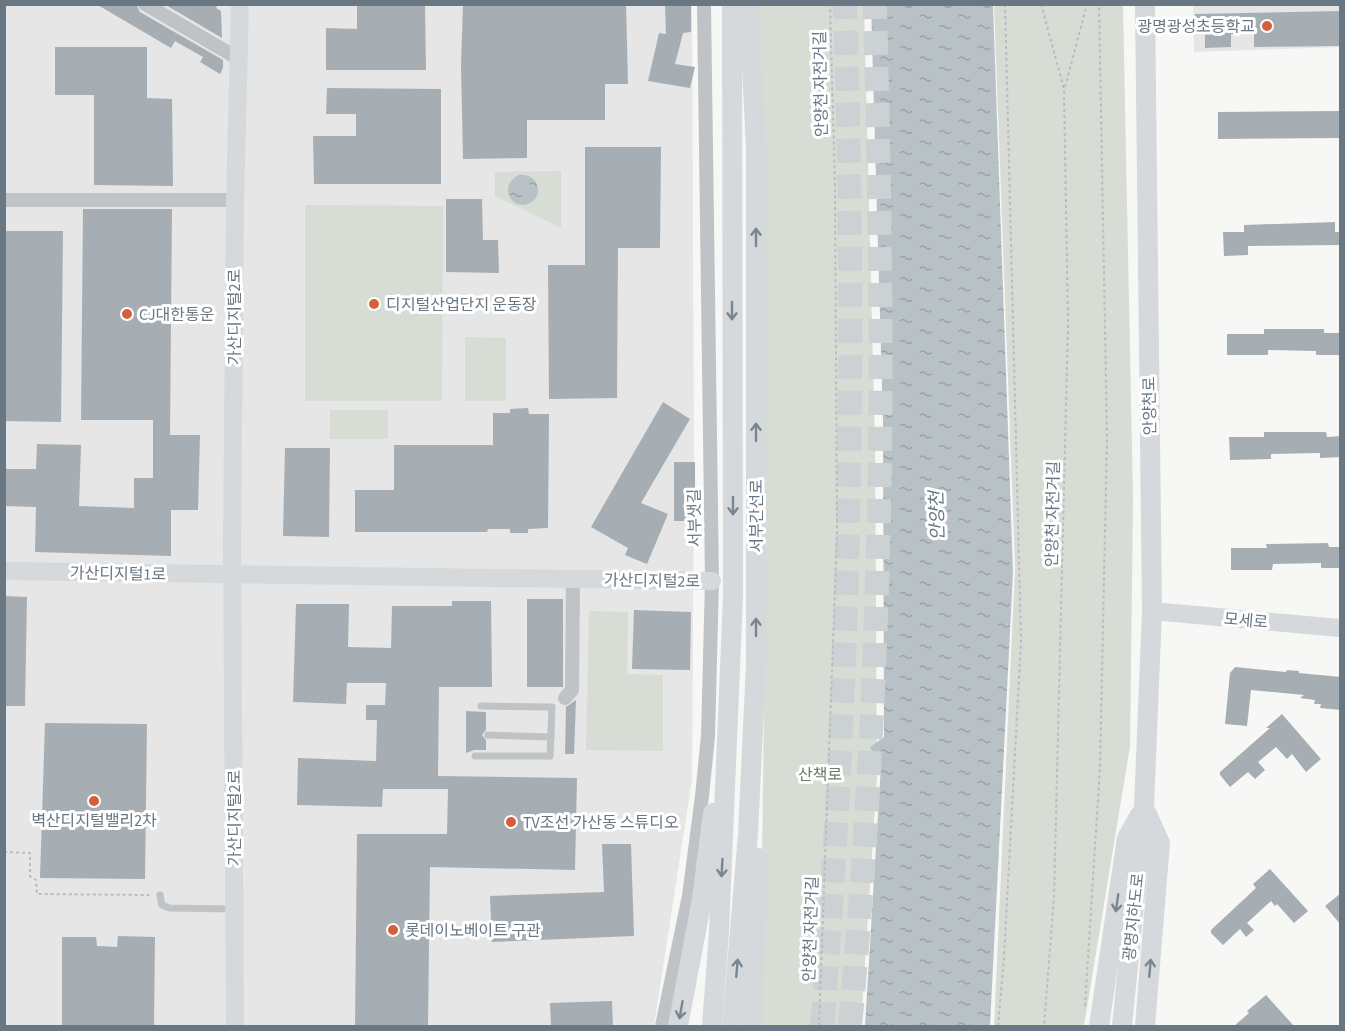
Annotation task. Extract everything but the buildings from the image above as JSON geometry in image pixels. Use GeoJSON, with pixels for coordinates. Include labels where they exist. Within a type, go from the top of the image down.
{"type":"FeatureCollection","features":[{"type":"Feature","properties":{"kind":"main road"},"geometry":{"type":"LineString","coordinates":[[721,4],[732,147]]}},
{"type":"Feature","properties":{"kind":"main road","name":"서부간선로"},"geometry":{"type":"LineString","coordinates":[[712,1026],[733,596],[732,4]]}},
{"type":"Feature","properties":{"kind":"main road","name":"서부간선로"},"geometry":{"type":"LineString","coordinates":[[732,1026],[748,834],[756,664],[756,149],[749,4]]}},
{"type":"Feature","properties":{"kind":"main road","name":"안양천로"},"geometry":{"type":"LineString","coordinates":[[1144,807],[1152,611],[1145,4]]}},
{"type":"Feature","properties":{"kind":"main road"},"geometry":{"type":"LineString","coordinates":[[678,1026],[702,899],[731,661]]}},
{"type":"Feature","properties":{"kind":"main road"},"geometry":{"type":"LineString","coordinates":[[752,1026],[759,815],[756,664]]}},
{"type":"Feature","properties":{"kind":"main road"},"geometry":{"type":"LineString","coordinates":[[1092,1021],[1127,838],[1144,807]]}},
{"type":"Feature","properties":{"kind":"main road"},"geometry":{"type":"LineString","coordinates":[[1144,807],[1160,843],[1145,1026]]}},
{"type":"Feature","properties":{"kind":"main road","name":"광명지하도로"},"geometry":{"type":"LineString","coordinates":[[1122,1026],[1144,807]]}},
{"type":"Feature","properties":{"kind":"street"},"geometry":{"type":"LineString","coordinates":[[145,4],[239,59]]}},
{"type":"Feature","properties":{"kind":"street","name":"가산디지털2로"},"geometry":{"type":"LineString","coordinates":[[236,1026],[232,574],[235,202],[240,4]]}},
{"type":"Feature","properties":{"kind":"street","name":"서부샛길"},"geometry":{"type":"LineString","coordinates":[[662,1026],[689,896],[708,735],[712,581],[704,4]]}},
{"type":"Feature","properties":{"kind":"street"},"geometry":{"type":"LineString","coordinates":[[4,200],[226,200]]}},
{"type":"Feature","properties":{"kind":"street","name":"가산디지털1로"},"geometry":{"type":"LineString","coordinates":[[4,571],[232,574]]}},
{"type":"Feature","properties":{"kind":"street","name":"가산디지털2로"},"geometry":{"type":"LineString","coordinates":[[232,574],[712,581]]}},
{"type":"Feature","properties":{"kind":"street"},"geometry":{"type":"LineString","coordinates":[[564,698],[572,690],[573,579]]}},
{"type":"Feature","properties":{"kind":"street","name":"모세로"},"geometry":{"type":"LineString","coordinates":[[1152,611],[1341,628]]}},
{"type":"Feature","properties":{"kind":"lane"},"geometry":{"type":"LineString","coordinates":[[481,706],[552,707],[564,698]]}},
{"type":"Feature","properties":{"kind":"lane"},"geometry":{"type":"LineString","coordinates":[[475,756],[550,756],[552,707]]}},
{"type":"Feature","properties":{"kind":"lane"},"geometry":{"type":"LineString","coordinates":[[488,735],[550,737]]}},
{"type":"Feature","properties":{"kind":"lane"},"geometry":{"type":"LineString","coordinates":[[160,898],[162,905],[169,908],[235,909]]}},
{"type":"Feature","properties":{"kind":"path","name":"안양천 자전거길"},"geometry":{"type":"LineString","coordinates":[[819,1026],[837,532],[831,4]]}},
{"type":"Feature","properties":{"kind":"path"},"geometry":{"type":"LineString","coordinates":[[998,1026],[1004,957],[1021,641],[1005,4]]}},
{"type":"Feature","properties":{"kind":"path","name":"안양천 자전거길"},"geometry":{"type":"LineString","coordinates":[[1041,4],[1064,89],[1068,324],[1054,897],[1044,1026]]}},
{"type":"Feature","properties":{"kind":"path"},"geometry":{"type":"LineString","coordinates":[[1064,89],[1088,4]]}},
{"type":"Feature","properties":{"kind":"path"},"geometry":{"type":"LineString","coordinates":[[1092,1021],[1107,437],[1099,4]]}},
{"type":"Feature","properties":{"kind":"path"},"geometry":{"type":"LineString","coordinates":[[4,852],[30,853],[30,876],[36,880],[37,894],[148,895],[160,898]]}},
{"type":"Feature","properties":{"kind":"shaded area"},"geometry":{"type":"Polygon","coordinates":[[[5,5],[692,5],[694,480],[692,779],[654,1026],[5,1026],[5,5]]]}},
{"type":"Feature","properties":{"kind":"shaded area","name":"광명광성초등학교"},"geometry":{"type":"Polygon","coordinates":[[[1193,5],[1340,5],[1340,47],[1194,52],[1193,5]]]}},
{"type":"Feature","properties":{"kind":"green space","name":"산책로"},"geometry":{"type":"Polygon","coordinates":[[[758,5],[864,5],[875,443],[877,776],[861,1026],[758,1026],[763,771],[764,516],[758,5]]]}},
{"type":"Feature","properties":{"kind":"green space"},"geometry":{"type":"Polygon","coordinates":[[[994,5],[1123,5],[1133,499],[1130,746],[1084,1026],[994,1026],[1015,567],[994,5]]]}},
{"type":"Feature","properties":{"kind":"green space"},"geometry":{"type":"Polygon","coordinates":[[[561,171],[561,228],[495,196],[495,172],[561,171]]]}},
{"type":"Feature","properties":{"kind":"green space","name":"디지털산업단지 운동장"},"geometry":{"type":"Polygon","coordinates":[[[305,205],[443,206],[442,401],[305,401],[305,205]]]}},
{"type":"Feature","properties":{"kind":"green space"},"geometry":{"type":"Polygon","coordinates":[[[465,337],[506,338],[506,401],[465,401],[465,337]]]}},
{"type":"Feature","properties":{"kind":"green space"},"geometry":{"type":"Polygon","coordinates":[[[330,410],[388,410],[388,439],[330,439],[330,410]]]}},
{"type":"Feature","properties":{"kind":"green space"},"geometry":{"type":"Polygon","coordinates":[[[589,611],[628,612],[627,674],[663,675],[663,751],[586,750],[589,611]]]}},
{"type":"Feature","properties":{"kind":"water","name":"안양천"},"geometry":{"type":"Polygon","coordinates":[[[871,5],[993,5],[1013,572],[990,1026],[865,1026],[881,765],[870,747],[884,737],[883,420],[871,5]]]}},
{"type":"Feature","properties":{"kind":"water"},"geometry":{"type":"Polygon","coordinates":[[[523,175],[533,180],[538,190],[533,200],[523,205],[513,200],[508,190],[513,180],[523,175]]]}},
{"type":"Feature","properties":{"kind":"tunnel"},"geometry":{"type":"LineString","coordinates":[[822,1026],[839,771],[848,516],[850,260],[845,4]]}},
{"type":"Feature","properties":{"kind":"tunnel"},"geometry":{"type":"LineString","coordinates":[[850,1026],[869,770],[879,513],[881,323],[875,4]]}},
{"type":"Feature","properties":{"kind":"place","name":"광명광성초등학교"},"geometry":{"type":"Point","coordinates":[1267,26]}},
{"type":"Feature","properties":{"kind":"place","name":"디지털산업단지 운동장"},"geometry":{"type":"Point","coordinates":[374,304]}},
{"type":"Feature","properties":{"kind":"place","name":"CJ대한통운"},"geometry":{"type":"Point","coordinates":[127,314]}},
{"type":"Feature","properties":{"kind":"place","name":"벽산디지털밸리2차"},"geometry":{"type":"Point","coordinates":[94,801]}},
{"type":"Feature","properties":{"kind":"place","name":"TV조선 가산동 스튜디오"},"geometry":{"type":"Point","coordinates":[511,822]}},
{"type":"Feature","properties":{"kind":"place","name":"롯데이노베이트 구관"},"geometry":{"type":"Point","coordinates":[393,930]}}]}
